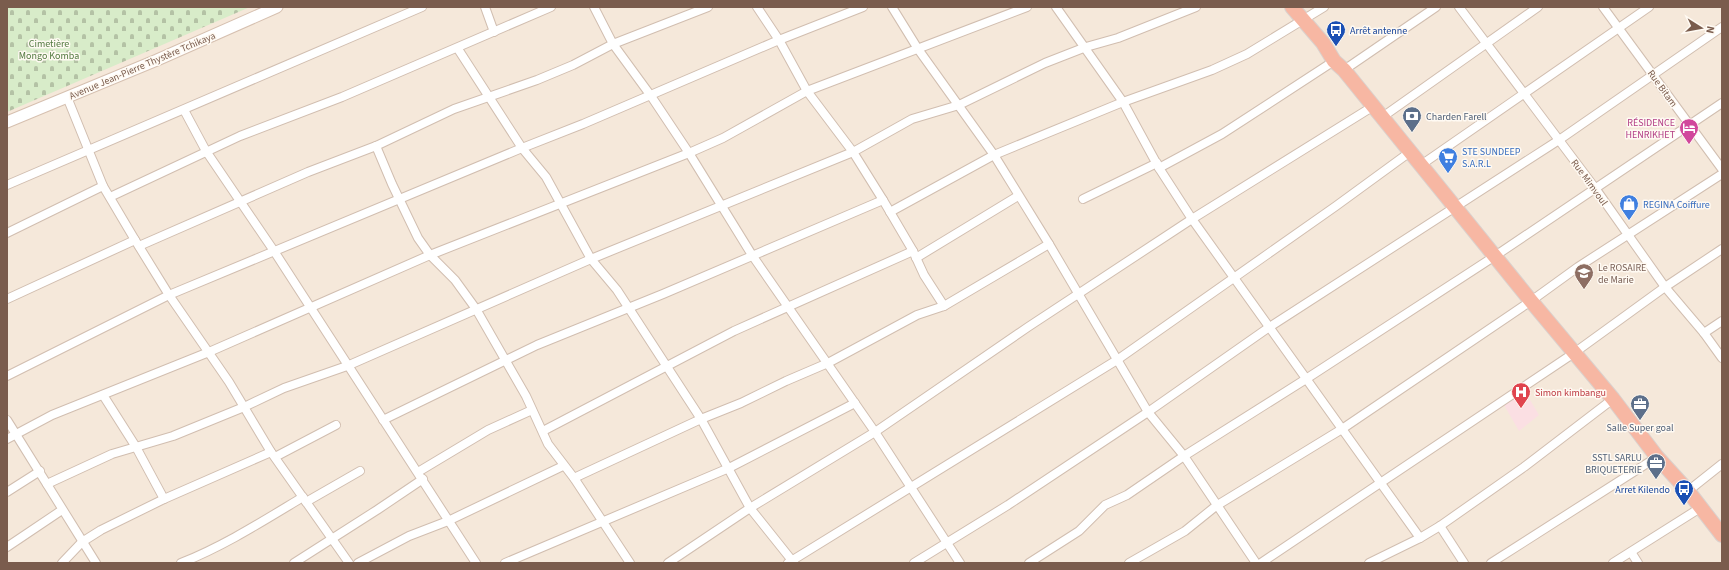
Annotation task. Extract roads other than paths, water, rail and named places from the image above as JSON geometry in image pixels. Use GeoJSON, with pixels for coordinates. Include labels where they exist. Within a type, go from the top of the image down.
{"type":"FeatureCollection","features":[{"type":"Feature","properties":{"kind":"highway"},"geometry":{"type":"LineString","coordinates":[[1292,7],[1323,43],[1339,66],[1494,256],[1613,399],[1657,458],[1688,491],[1722,534]]}},
{"type":"Feature","properties":{"kind":"street","name":"Avenue Jean-Pierre Thystère Tchikaya"},"geometry":{"type":"LineString","coordinates":[[7,122],[157,60],[277,7]]}},
{"type":"Feature","properties":{"kind":"street"},"geometry":{"type":"LineString","coordinates":[[7,185],[422,7]]}},
{"type":"Feature","properties":{"kind":"street"},"geometry":{"type":"LineString","coordinates":[[485,7],[494,32]]}},
{"type":"Feature","properties":{"kind":"street"},"geometry":{"type":"LineString","coordinates":[[110,197],[240,136],[342,97],[551,7]]}},
{"type":"Feature","properties":{"kind":"street"},"geometry":{"type":"LineString","coordinates":[[594,7],[613,44],[651,96],[689,153],[720,206],[786,307],[828,363],[875,432],[960,563]]}},
{"type":"Feature","properties":{"kind":"street"},"geometry":{"type":"LineString","coordinates":[[7,299],[137,243],[241,202],[308,172],[376,146],[420,124],[573,65],[613,44],[708,7]]}},
{"type":"Feature","properties":{"kind":"street"},"geometry":{"type":"LineString","coordinates":[[758,7],[807,91],[853,152],[883,200],[915,255],[924,275],[944,306]]}},
{"type":"Feature","properties":{"kind":"street"},"geometry":{"type":"LineString","coordinates":[[7,376],[169,295],[651,96],[778,40],[864,7]]}},
{"type":"Feature","properties":{"kind":"street"},"geometry":{"type":"LineString","coordinates":[[892,7],[918,49],[994,154],[1148,412],[1184,456],[1216,506],[1256,563]]}},
{"type":"Feature","properties":{"kind":"street"},"geometry":{"type":"LineString","coordinates":[[7,439],[52,415],[209,352],[430,255],[689,153],[723,138],[807,91],[1027,7]]}},
{"type":"Feature","properties":{"kind":"street"},"geometry":{"type":"LineString","coordinates":[[1056,7],[1123,102],[1158,165],[1192,220],[1420,538]]}},
{"type":"Feature","properties":{"kind":"street"},"geometry":{"type":"LineString","coordinates":[[47,484],[95,461],[172,436],[244,407],[284,388],[347,366],[591,259],[853,152],[912,119],[959,105],[1045,63],[1118,38],[1196,7]]}},
{"type":"Feature","properties":{"kind":"street"},"geometry":{"type":"LineString","coordinates":[[890,212],[994,154],[1123,102],[1212,70],[1247,54],[1304,21],[1324,7]]}},
{"type":"Feature","properties":{"kind":"street"},"geometry":{"type":"LineString","coordinates":[[1083,199],[1222,134],[1339,66],[1436,7]]}},
{"type":"Feature","properties":{"kind":"street","name":"Rue Mimvoul"},"geometry":{"type":"LineString","coordinates":[[1459,7],[1595,188],[1665,287],[1704,333],[1722,358]]}},
{"type":"Feature","properties":{"kind":"street"},"geometry":{"type":"LineString","coordinates":[[668,563],[750,508],[875,432],[1028,327],[1192,220],[1377,112],[1486,43],[1538,7]]}},
{"type":"Feature","properties":{"kind":"street","name":"Rue Bitam"},"geometry":{"type":"LineString","coordinates":[[1603,7],[1722,169]]}},
{"type":"Feature","properties":{"kind":"street"},"geometry":{"type":"LineString","coordinates":[[1420,165],[1649,7]]}},
{"type":"Feature","properties":{"kind":"street"},"geometry":{"type":"LineString","coordinates":[[914,563],[1008,505],[1148,412],[1268,328],[1456,208],[1559,140],[1722,27]]}},
{"type":"Feature","properties":{"kind":"street"},"geometry":{"type":"LineString","coordinates":[[458,48],[522,148],[546,177],[591,259],[617,290],[665,366],[701,419],[730,468],[750,508],[791,562],[1117,360],[1410,152]]}},
{"type":"Feature","properties":{"kind":"street"},"geometry":{"type":"LineString","coordinates":[[67,97],[103,186],[137,243],[169,295],[209,352],[273,455],[349,563]]}},
{"type":"Feature","properties":{"kind":"street"},"geometry":{"type":"LineString","coordinates":[[1029,563],[1079,531],[1105,505],[1127,495],[1184,456],[1306,379],[1494,256],[1722,102]]}},
{"type":"Feature","properties":{"kind":"street"},"geometry":{"type":"LineString","coordinates":[[184,110],[206,151],[274,251],[347,366],[420,475],[476,563]]}},
{"type":"Feature","properties":{"kind":"street"},"geometry":{"type":"LineString","coordinates":[[376,146],[418,238],[430,255],[454,280],[476,309],[506,361],[548,444],[563,466],[574,478],[630,563]]}},
{"type":"Feature","properties":{"kind":"street"},"geometry":{"type":"LineString","coordinates":[[1129,563],[1185,531],[1216,506],[1342,428],[1531,301],[1578,267],[1722,174]]}},
{"type":"Feature","properties":{"kind":"street"},"geometry":{"type":"LineString","coordinates":[[7,233],[103,186]]}},
{"type":"Feature","properties":{"kind":"street"},"geometry":{"type":"LineString","coordinates":[[542,431],[665,366],[786,307],[915,255],[1018,196]]}},
{"type":"Feature","properties":{"kind":"street"},"geometry":{"type":"LineString","coordinates":[[383,420],[537,345],[883,200]]}},
{"type":"Feature","properties":{"kind":"street"},"geometry":{"type":"LineString","coordinates":[[574,478],[701,419],[741,403],[786,380],[828,363],[916,315],[944,306],[1049,244]]}},
{"type":"Feature","properties":{"kind":"street"},"geometry":{"type":"LineString","coordinates":[[1261,563],[1574,353],[1665,287],[1722,249]]}},
{"type":"Feature","properties":{"kind":"street"},"geometry":{"type":"LineString","coordinates":[[1704,333],[1722,321]]}},
{"type":"Feature","properties":{"kind":"street"},"geometry":{"type":"LineString","coordinates":[[103,395],[136,447],[164,499]]}},
{"type":"Feature","properties":{"kind":"street"},"geometry":{"type":"LineString","coordinates":[[1368,563],[1420,538],[1440,526],[1524,467],[1613,399]]}},
{"type":"Feature","properties":{"kind":"street"},"geometry":{"type":"LineString","coordinates":[[505,563],[730,468],[855,403]]}},
{"type":"Feature","properties":{"kind":"street"},"geometry":{"type":"LineString","coordinates":[[294,563],[332,539],[420,475],[488,430],[532,410]]}},
{"type":"Feature","properties":{"kind":"street"},"geometry":{"type":"LineString","coordinates":[[7,420],[96,563]]}},
{"type":"Feature","properties":{"kind":"street"},"geometry":{"type":"LineString","coordinates":[[62,563],[82,542],[113,523],[164,499],[273,455],[336,425]]}},
{"type":"Feature","properties":{"kind":"street"},"geometry":{"type":"LineString","coordinates":[[1491,563],[1657,458]]}},
{"type":"Feature","properties":{"kind":"street"},"geometry":{"type":"LineString","coordinates":[[1688,491],[1722,464]]}},
{"type":"Feature","properties":{"kind":"street"},"geometry":{"type":"LineString","coordinates":[[358,563],[409,536],[448,520],[563,466]]}},
{"type":"Feature","properties":{"kind":"street"},"geometry":{"type":"LineString","coordinates":[[7,492],[40,471]]}},
{"type":"Feature","properties":{"kind":"street"},"geometry":{"type":"LineString","coordinates":[[181,563],[206,553],[234,539],[304,500],[360,472]]}},
{"type":"Feature","properties":{"kind":"street"},"geometry":{"type":"LineString","coordinates":[[1613,563],[1700,508]]}},
{"type":"Feature","properties":{"kind":"street"},"geometry":{"type":"LineString","coordinates":[[7,547],[62,510]]}},
{"type":"Feature","properties":{"kind":"street"},"geometry":{"type":"LineString","coordinates":[[1440,526],[1464,563]]}},
{"type":"Feature","properties":{"kind":"street"},"geometry":{"type":"LineString","coordinates":[[1631,552],[1638,563]]}},
{"type":"Feature","properties":{"kind":"place","name":"Arrêt antenne"},"geometry":{"type":"Point","coordinates":[1336,47]}},
{"type":"Feature","properties":{"kind":"place","name":"Charden Farell"},"geometry":{"type":"Point","coordinates":[1412,133]}},
{"type":"Feature","properties":{"kind":"place","name":"RÉSIDENCE HENRIKHET"},"geometry":{"type":"Point","coordinates":[1689,145]}},
{"type":"Feature","properties":{"kind":"place","name":"STE SUNDEEP S.A.R.L"},"geometry":{"type":"Point","coordinates":[1448,174]}},
{"type":"Feature","properties":{"kind":"place","name":"REGINA Coiffure"},"geometry":{"type":"Point","coordinates":[1629,221]}},
{"type":"Feature","properties":{"kind":"place","name":"Le ROSAIRE de Marie"},"geometry":{"type":"Point","coordinates":[1584,290]}},
{"type":"Feature","properties":{"kind":"place","name":"Simon kimbangu"},"geometry":{"type":"Point","coordinates":[1521,409]}},
{"type":"Feature","properties":{"kind":"place","name":"Salle Super goal"},"geometry":{"type":"Point","coordinates":[1640,421]}},
{"type":"Feature","properties":{"kind":"place","name":"SSTL SARLU BRIQUETERIE"},"geometry":{"type":"Point","coordinates":[1656,480]}},
{"type":"Feature","properties":{"kind":"place","name":"Arret Kilendo"},"geometry":{"type":"Point","coordinates":[1684,506]}},
{"type":"Feature","properties":{"kind":"park label","name":"Cimetière Mongo Komba"},"geometry":{"type":"Point","coordinates":[49,48]}}]}
